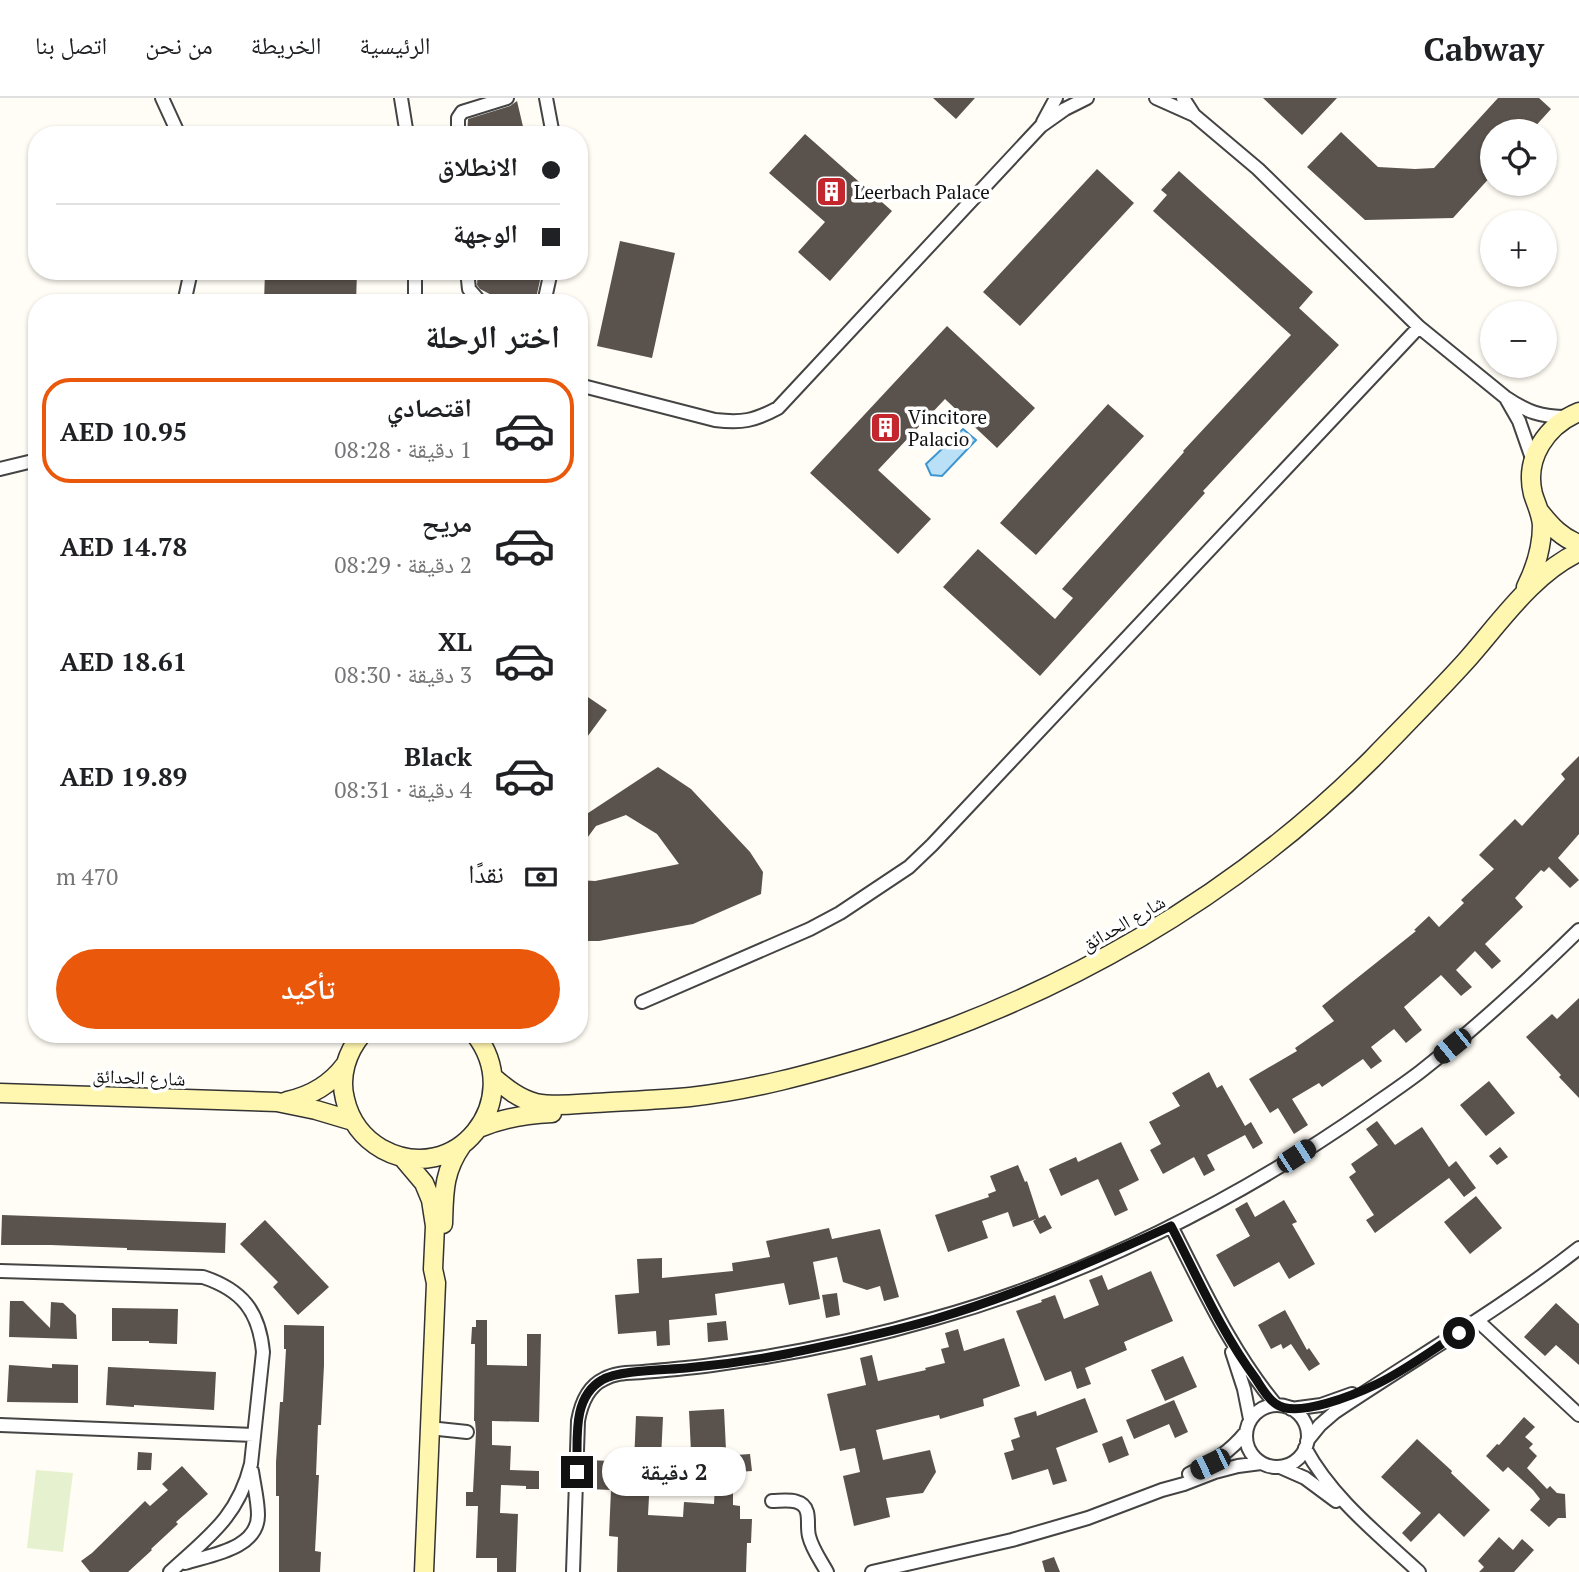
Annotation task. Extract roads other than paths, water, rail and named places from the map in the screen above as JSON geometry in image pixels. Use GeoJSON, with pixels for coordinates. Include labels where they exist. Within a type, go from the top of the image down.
{"type":"FeatureCollection","features":[{"type":"Feature","properties":{"kind":"street"},"geometry":{"type":"LineString","coordinates":[[162,98],[175,126]]}},
{"type":"Feature","properties":{"kind":"street"},"geometry":{"type":"LineString","coordinates":[[401,98],[406,126]]}},
{"type":"Feature","properties":{"kind":"street"},"geometry":{"type":"LineString","coordinates":[[458,126],[462,111],[507,98]]}},
{"type":"Feature","properties":{"kind":"street"},"geometry":{"type":"LineString","coordinates":[[546,98],[551,126]]}},
{"type":"Feature","properties":{"kind":"street"},"geometry":{"type":"LineString","coordinates":[[1041,126],[1056,98]]}},
{"type":"Feature","properties":{"kind":"street"},"geometry":{"type":"LineString","coordinates":[[588,387],[715,420],[737,422],[758,418],[778,408],[1041,126],[1087,98]]}},
{"type":"Feature","properties":{"kind":"street"},"geometry":{"type":"LineString","coordinates":[[1156,98],[1194,115],[1258,169],[1419,327],[1505,397],[1535,414],[1551,417],[1573,414]]}},
{"type":"Feature","properties":{"kind":"street"},"geometry":{"type":"LineString","coordinates":[[1183,98],[1194,115]]}},
{"type":"Feature","properties":{"kind":"street"},"geometry":{"type":"LineString","coordinates":[[642,1002],[841,914],[908,867],[942,835],[1419,327]]}},
{"type":"Feature","properties":{"kind":"street"},"geometry":{"type":"LineString","coordinates":[[1505,397],[1519,421],[1533,461]]}},
{"type":"Feature","properties":{"kind":"street"},"geometry":{"type":"LineString","coordinates":[[1522,597],[1538,555],[1542,526],[1533,493],[1533,461],[1546,435],[1573,414]]}},
{"type":"Feature","properties":{"kind":"street"},"geometry":{"type":"LineString","coordinates":[[0,470],[28,464]]}},
{"type":"Feature","properties":{"kind":"street"},"geometry":{"type":"LineString","coordinates":[[1540,512],[1553,529],[1579,544]]}},
{"type":"Feature","properties":{"kind":"street","name":"شارع الحدائق"},"geometry":{"type":"LineString","coordinates":[[641,1101],[765,1085],[910,1043],[1030,996],[1129,945],[1241,872],[1309,817],[1415,715],[1547,571],[1579,552]]}},
{"type":"Feature","properties":{"kind":"street"},"geometry":{"type":"LineString","coordinates":[[573,1572],[578,1421],[581,1405],[590,1390],[603,1379],[619,1374],[711,1366],[860,1338],[934,1319],[995,1299],[1114,1253],[1228,1196],[1345,1125],[1417,1074],[1470,1031],[1579,930]]}},
{"type":"Feature","properties":{"kind":"street"},"geometry":{"type":"LineString","coordinates":[[356,1043],[345,1065],[343,1094],[353,1121],[364,1136],[388,1153],[402,1157],[432,1157],[462,1145]]}},
{"type":"Feature","properties":{"kind":"street"},"geometry":{"type":"LineString","coordinates":[[436,1283],[441,1273],[445,1180],[451,1163],[462,1145],[479,1128],[491,1104],[493,1077],[481,1043]]}},
{"type":"Feature","properties":{"kind":"street"},"geometry":{"type":"LineString","coordinates":[[277,1102],[310,1094],[330,1082],[345,1065]]}},
{"type":"Feature","properties":{"kind":"street"},"geometry":{"type":"LineString","coordinates":[[493,1077],[513,1093],[537,1103],[553,1105],[641,1101]]}},
{"type":"Feature","properties":{"kind":"street","name":"شارع الحدائق"},"geometry":{"type":"LineString","coordinates":[[0,1093],[277,1102]]}},
{"type":"Feature","properties":{"kind":"street"},"geometry":{"type":"LineString","coordinates":[[479,1128],[531,1114],[621,1110],[641,1101]]}},
{"type":"Feature","properties":{"kind":"street"},"geometry":{"type":"LineString","coordinates":[[277,1102],[353,1121]]}},
{"type":"Feature","properties":{"kind":"street"},"geometry":{"type":"LineString","coordinates":[[402,1157],[424,1183],[431,1200],[435,1226],[433,1269],[436,1283],[424,1572]]}},
{"type":"Feature","properties":{"kind":"street"},"geometry":{"type":"LineString","coordinates":[[1171,1226],[1224,1332],[1276,1405]]}},
{"type":"Feature","properties":{"kind":"street"},"geometry":{"type":"LineString","coordinates":[[1280,1467],[1298,1459],[1327,1418],[1478,1321],[1579,1248]]}},
{"type":"Feature","properties":{"kind":"street"},"geometry":{"type":"LineString","coordinates":[[0,1271],[203,1277],[234,1292],[247,1304],[256,1318],[262,1335],[263,1352],[251,1464],[244,1487],[233,1509],[213,1534],[174,1568]]}},
{"type":"Feature","properties":{"kind":"street"},"geometry":{"type":"LineString","coordinates":[[1478,1321],[1579,1415]]}},
{"type":"Feature","properties":{"kind":"street"},"geometry":{"type":"LineString","coordinates":[[1224,1332],[1244,1390],[1250,1419],[1245,1439],[1250,1453],[1261,1463],[1280,1467],[1305,1478],[1361,1518]]}},
{"type":"Feature","properties":{"kind":"street"},"geometry":{"type":"LineString","coordinates":[[1291,1409],[1321,1405],[1378,1383]]}},
{"type":"Feature","properties":{"kind":"street"},"geometry":{"type":"LineString","coordinates":[[1250,1419],[1262,1409],[1276,1405],[1297,1413],[1306,1426],[1306,1445],[1325,1480],[1419,1572]]}},
{"type":"Feature","properties":{"kind":"street"},"geometry":{"type":"LineString","coordinates":[[0,1425],[254,1435]]}},
{"type":"Feature","properties":{"kind":"street"},"geometry":{"type":"LineString","coordinates":[[429,1428],[467,1432]]}},
{"type":"Feature","properties":{"kind":"street"},"geometry":{"type":"LineString","coordinates":[[1162,1490],[1221,1457],[1246,1432]]}},
{"type":"Feature","properties":{"kind":"street"},"geometry":{"type":"LineString","coordinates":[[872,1572],[1050,1530],[1226,1468],[1261,1463]]}},
{"type":"Feature","properties":{"kind":"street"},"geometry":{"type":"LineString","coordinates":[[174,1568],[236,1547],[250,1538],[258,1516],[251,1464]]}},
{"type":"Feature","properties":{"kind":"street"},"geometry":{"type":"LineString","coordinates":[[772,1501],[795,1501],[805,1507],[808,1513],[809,1537],[827,1572]]}},
{"type":"Feature","properties":{"kind":"water"},"geometry":{"type":"Polygon","coordinates":[[[963,429],[976,440],[942,476],[931,475],[926,464],[963,429]]]}},
{"type":"Feature","properties":{"kind":"place","name":"Leerbach Palace"},"geometry":{"type":"Point","coordinates":[831,192]}},
{"type":"Feature","properties":{"kind":"place","name":"Vincitore Palacio"},"geometry":{"type":"Point","coordinates":[885,428]}}]}
